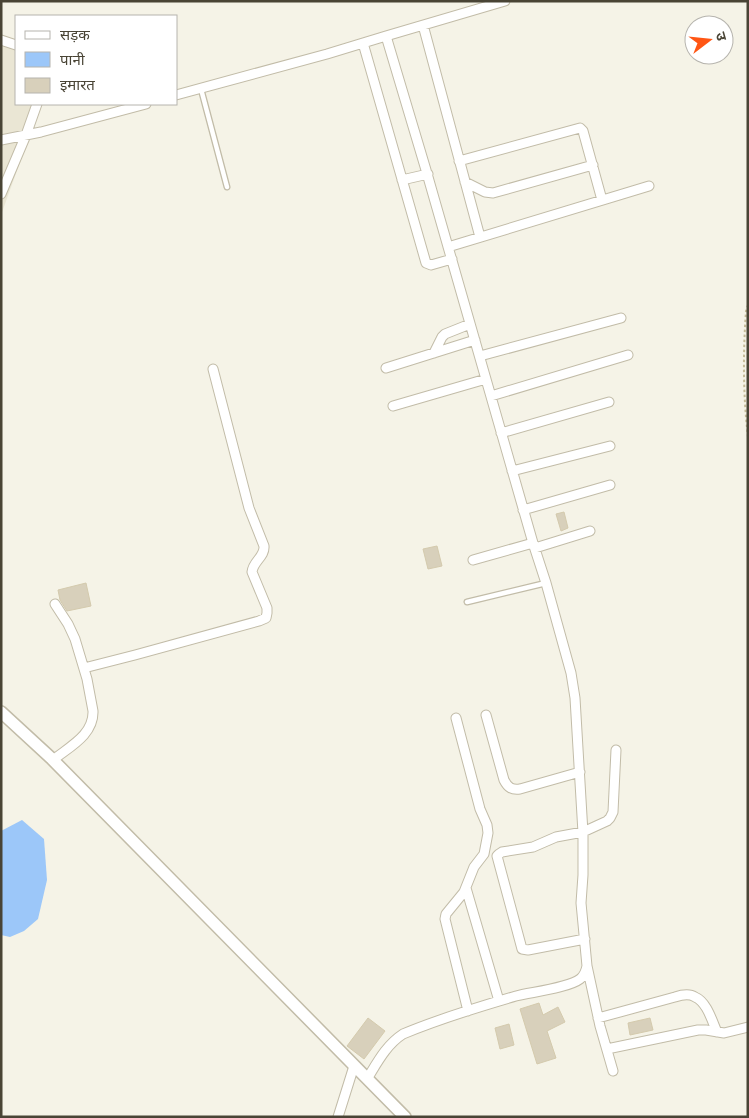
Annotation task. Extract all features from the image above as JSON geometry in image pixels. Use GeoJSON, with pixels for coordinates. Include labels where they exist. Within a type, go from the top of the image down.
{"type":"FeatureCollection","features":[{"type":"Feature","properties":{"kind":"street"},"geometry":{"type":"LineString","coordinates":[[178,95],[327,54],[505,1]]}},
{"type":"Feature","properties":{"kind":"street"},"geometry":{"type":"LineString","coordinates":[[423,25],[480,237]]}},
{"type":"Feature","properties":{"kind":"street"},"geometry":{"type":"LineString","coordinates":[[386,36],[428,174],[490,396],[571,673],[574,691],[583,832],[583,875],[580,903],[587,966],[612,1071]]}},
{"type":"Feature","properties":{"kind":"street"},"geometry":{"type":"LineString","coordinates":[[1,40],[15,45]]}},
{"type":"Feature","properties":{"kind":"street"},"geometry":{"type":"LineString","coordinates":[[363,43],[426,263],[431,265],[452,259]]}},
{"type":"Feature","properties":{"kind":"street"},"geometry":{"type":"LineString","coordinates":[[1,194],[37,105]]}},
{"type":"Feature","properties":{"kind":"street"},"geometry":{"type":"LineString","coordinates":[[1,140],[142,105]]}},
{"type":"Feature","properties":{"kind":"street"},"geometry":{"type":"LineString","coordinates":[[460,161],[580,128],[583,131],[602,200]]}},
{"type":"Feature","properties":{"kind":"street"},"geometry":{"type":"LineString","coordinates":[[465,182],[484,192],[493,193],[592,165]]}},
{"type":"Feature","properties":{"kind":"street"},"geometry":{"type":"LineString","coordinates":[[402,180],[428,174]]}},
{"type":"Feature","properties":{"kind":"street"},"geometry":{"type":"LineString","coordinates":[[448,246],[649,186]]}},
{"type":"Feature","properties":{"kind":"street"},"geometry":{"type":"LineString","coordinates":[[480,356],[621,318]]}},
{"type":"Feature","properties":{"kind":"street"},"geometry":{"type":"LineString","coordinates":[[434,353],[445,334],[470,324]]}},
{"type":"Feature","properties":{"kind":"street"},"geometry":{"type":"LineString","coordinates":[[386,368],[475,340]]}},
{"type":"Feature","properties":{"kind":"street"},"geometry":{"type":"LineString","coordinates":[[490,396],[628,355]]}},
{"type":"Feature","properties":{"kind":"street"},"geometry":{"type":"LineString","coordinates":[[84,668],[250,624],[266,618],[267,608],[252,572],[252,568],[263,554],[264,546],[249,508],[212,369]]}},
{"type":"Feature","properties":{"kind":"street"},"geometry":{"type":"LineString","coordinates":[[393,406],[486,379]]}},
{"type":"Feature","properties":{"kind":"street"},"geometry":{"type":"LineString","coordinates":[[501,433],[609,402]]}},
{"type":"Feature","properties":{"kind":"street"},"geometry":{"type":"LineString","coordinates":[[512,471],[610,446]]}},
{"type":"Feature","properties":{"kind":"street"},"geometry":{"type":"LineString","coordinates":[[523,510],[610,485]]}},
{"type":"Feature","properties":{"kind":"street"},"geometry":{"type":"LineString","coordinates":[[473,560],[590,531]]}},
{"type":"Feature","properties":{"kind":"street"},"geometry":{"type":"LineString","coordinates":[[53,760],[82,738],[91,725],[93,718],[80,652],[72,632],[55,604]]}},
{"type":"Feature","properties":{"kind":"street"},"geometry":{"type":"LineString","coordinates":[[1,712],[53,760],[405,1117]]}},
{"type":"Feature","properties":{"kind":"street"},"geometry":{"type":"LineString","coordinates":[[486,715],[504,780],[510,788],[515,790],[580,772]]}},
{"type":"Feature","properties":{"kind":"street"},"geometry":{"type":"LineString","coordinates":[[456,718],[480,809],[488,829],[484,854],[474,867],[466,888],[446,914],[445,919],[468,1011]]}},
{"type":"Feature","properties":{"kind":"street"},"geometry":{"type":"LineString","coordinates":[[585,939],[522,950],[497,856],[502,852],[536,846],[556,837],[583,832],[607,821],[612,815],[616,750]]}},
{"type":"Feature","properties":{"kind":"street"},"geometry":{"type":"LineString","coordinates":[[466,888],[499,1001]]}},
{"type":"Feature","properties":{"kind":"street"},"geometry":{"type":"LineString","coordinates":[[367,1079],[388,1047],[402,1034],[499,1001],[572,983],[580,979],[586,972],[587,966]]}},
{"type":"Feature","properties":{"kind":"street"},"geometry":{"type":"LineString","coordinates":[[598,1018],[675,996],[694,996],[701,1000],[717,1032]]}},
{"type":"Feature","properties":{"kind":"street"},"geometry":{"type":"LineString","coordinates":[[606,1049],[698,1030],[724,1033],[748,1027]]}},
{"type":"Feature","properties":{"kind":"street"},"geometry":{"type":"LineString","coordinates":[[338,1117],[354,1066]]}},
{"type":"Feature","properties":{"kind":"lane"},"geometry":{"type":"LineString","coordinates":[[201,89],[227,187]]}},
{"type":"Feature","properties":{"kind":"lane"},"geometry":{"type":"LineString","coordinates":[[467,602],[546,583]]}},
{"type":"Feature","properties":{"kind":"path"},"geometry":{"type":"LineString","coordinates":[[748,305],[743,350],[745,411],[748,437]]}},
{"type":"Feature","properties":{"kind":"shaded area"},"geometry":{"type":"Polygon","coordinates":[[[1,38],[15,43],[15,105],[41,105],[1,215],[1,38]]]}},
{"type":"Feature","properties":{"kind":"water"},"geometry":{"type":"Polygon","coordinates":[[[22,820],[44,839],[47,880],[38,919],[24,931],[10,937],[1,935],[1,831],[22,820]]]}},
{"type":"Feature","properties":{"kind":"building"},"geometry":{"type":"Polygon","coordinates":[[[564,512],[568,528],[561,531],[556,514],[564,512]]]}},
{"type":"Feature","properties":{"kind":"building"},"geometry":{"type":"Polygon","coordinates":[[[437,546],[442,566],[428,569],[423,549],[437,546]]]}},
{"type":"Feature","properties":{"kind":"building"},"geometry":{"type":"Polygon","coordinates":[[[86,583],[91,606],[67,611],[60,600],[58,590],[86,583]]]}},
{"type":"Feature","properties":{"kind":"building"},"geometry":{"type":"Polygon","coordinates":[[[539,1003],[543,1015],[558,1007],[565,1022],[547,1031],[556,1058],[537,1064],[520,1009],[539,1003]]]}},
{"type":"Feature","properties":{"kind":"building"},"geometry":{"type":"Polygon","coordinates":[[[368,1018],[385,1031],[364,1059],[347,1046],[368,1018]]]}},
{"type":"Feature","properties":{"kind":"building"},"geometry":{"type":"Polygon","coordinates":[[[650,1018],[653,1030],[630,1035],[628,1023],[650,1018]]]}},
{"type":"Feature","properties":{"kind":"building"},"geometry":{"type":"Polygon","coordinates":[[[509,1024],[514,1045],[500,1049],[495,1028],[509,1024]]]}}]}
